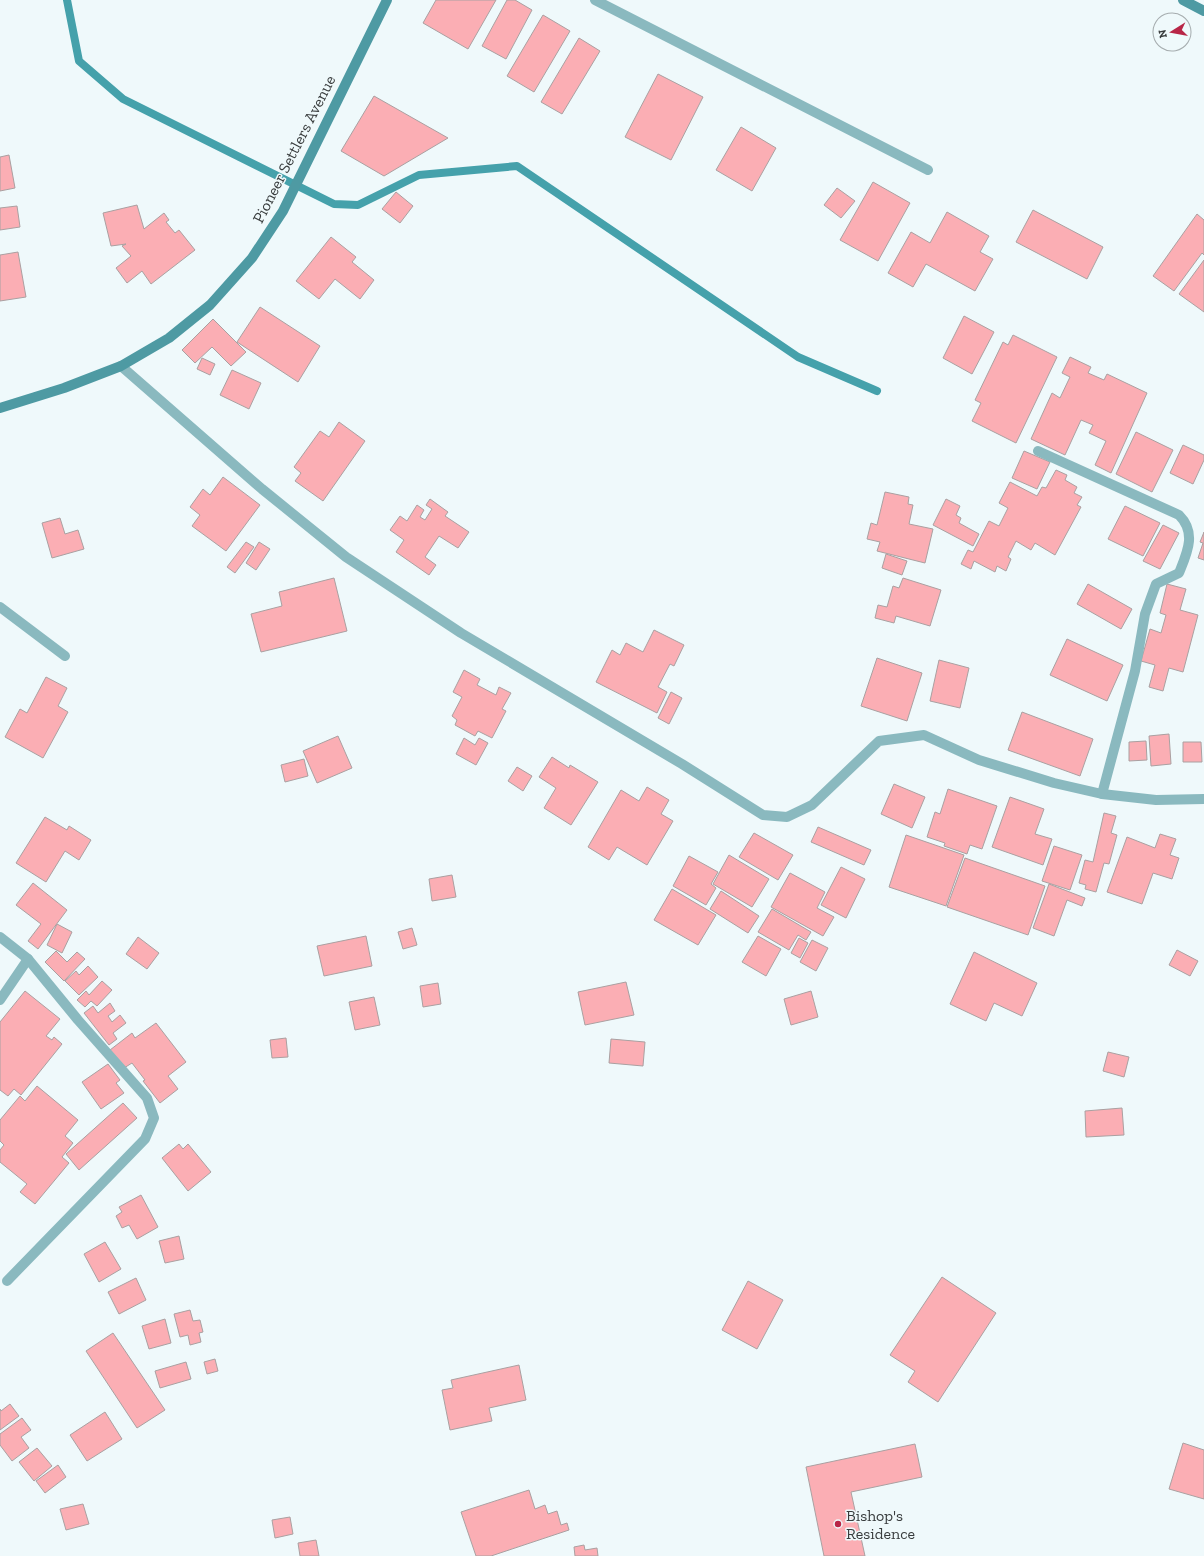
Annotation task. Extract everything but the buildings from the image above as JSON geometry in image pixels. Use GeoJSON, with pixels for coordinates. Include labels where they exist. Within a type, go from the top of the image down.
{"type":"FeatureCollection","features":[{"type":"Feature","properties":{"kind":"street","name":"Pioneer Settlers Avenue"},"geometry":{"type":"LineString","coordinates":[[0,408],[64,388],[121,366],[169,338],[210,305],[252,258],[283,211],[387,0]]}},
{"type":"Feature","properties":{"kind":"street"},"geometry":{"type":"LineString","coordinates":[[595,0],[928,170]]}},
{"type":"Feature","properties":{"kind":"street"},"geometry":{"type":"LineString","coordinates":[[1183,0],[1204,11]]}},
{"type":"Feature","properties":{"kind":"street"},"geometry":{"type":"LineString","coordinates":[[121,366],[262,489],[346,557],[462,633],[682,764],[763,816],[787,817],[812,805],[879,741],[924,735],[979,760],[1054,783],[1102,794],[1156,800],[1204,799]]}},
{"type":"Feature","properties":{"kind":"street"},"geometry":{"type":"LineString","coordinates":[[1038,451],[1179,515],[1186,522],[1190,535],[1188,552],[1179,573],[1156,584],[1145,614],[1135,671],[1102,794]]}},
{"type":"Feature","properties":{"kind":"street"},"geometry":{"type":"LineString","coordinates":[[0,607],[66,656]]}},
{"type":"Feature","properties":{"kind":"street"},"geometry":{"type":"LineString","coordinates":[[0,937],[28,959],[78,1020],[147,1098],[154,1118],[145,1139],[7,1281]]}},
{"type":"Feature","properties":{"kind":"street"},"geometry":{"type":"LineString","coordinates":[[0,1000],[28,959]]}},
{"type":"Feature","properties":{"kind":"waterway"},"geometry":{"type":"LineString","coordinates":[[67,0],[79,61],[123,99],[334,204],[358,205],[419,175],[517,166],[798,357],[877,391]]}},
{"type":"Feature","properties":{"kind":"place","name":"Bishop's Residence"},"geometry":{"type":"Point","coordinates":[838,1524]}}]}
